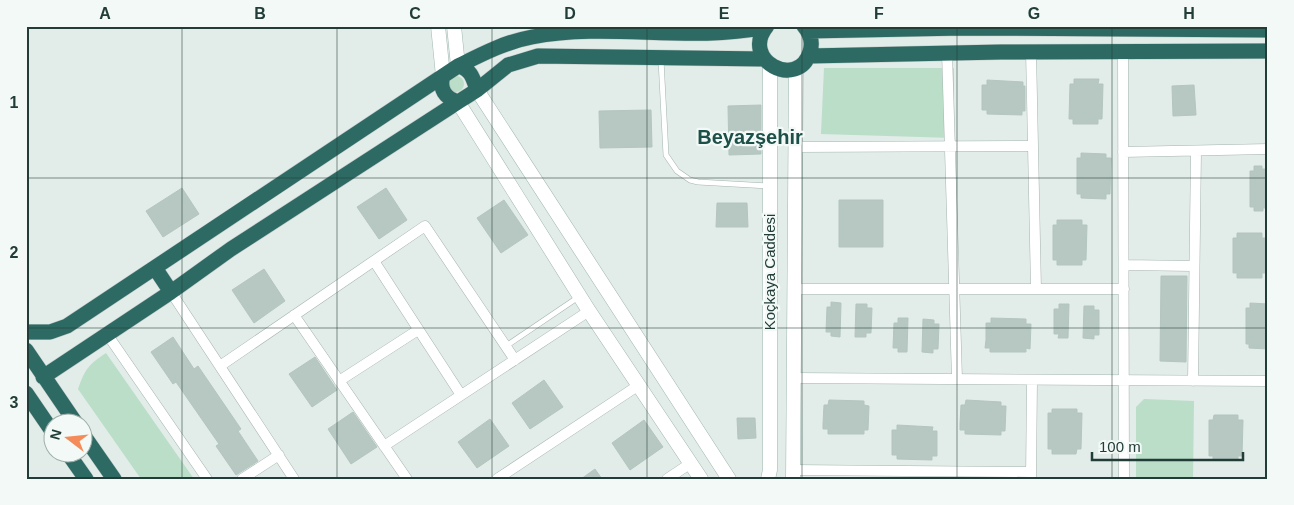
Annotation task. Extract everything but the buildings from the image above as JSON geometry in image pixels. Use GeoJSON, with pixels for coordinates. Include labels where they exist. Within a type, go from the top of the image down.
{"type":"FeatureCollection","features":[{"type":"Feature","properties":{"kind":"highway"},"geometry":{"type":"LineString","coordinates":[[26,332],[50,332],[67,326],[458,66],[504,44],[546,34],[579,32],[720,33],[766,27]]}},
{"type":"Feature","properties":{"kind":"highway"},"geometry":{"type":"LineString","coordinates":[[766,27],[761,34],[760,51],[767,62],[778,69],[787,70],[796,68],[809,56],[811,39],[806,29],[1067,27],[1242,28],[1268,30]]}},
{"type":"Feature","properties":{"kind":"highway"},"geometry":{"type":"LineString","coordinates":[[809,56],[1031,51],[1268,51]]}},
{"type":"Feature","properties":{"kind":"highway"},"geometry":{"type":"LineString","coordinates":[[43,377],[171,292],[231,249],[477,90],[508,65],[538,56],[661,57],[767,62]]}},
{"type":"Feature","properties":{"kind":"highway"},"geometry":{"type":"LineString","coordinates":[[458,66],[468,70],[472,75],[477,90]]}},
{"type":"Feature","properties":{"kind":"highway"},"geometry":{"type":"LineString","coordinates":[[443,76],[442,87],[444,93],[458,102]]}},
{"type":"Feature","properties":{"kind":"highway"},"geometry":{"type":"LineString","coordinates":[[216,227],[231,249]]}},
{"type":"Feature","properties":{"kind":"highway"},"geometry":{"type":"LineString","coordinates":[[155,268],[171,292]]}},
{"type":"Feature","properties":{"kind":"highway"},"geometry":{"type":"LineString","coordinates":[[26,350],[68,412]]}},
{"type":"Feature","properties":{"kind":"highway"},"geometry":{"type":"LineString","coordinates":[[26,393],[42,416]]}},
{"type":"Feature","properties":{"kind":"highway"},"geometry":{"type":"LineString","coordinates":[[92,447],[114,479]]}},
{"type":"Feature","properties":{"kind":"highway"},"geometry":{"type":"LineString","coordinates":[[75,462],[86,479]]}},
{"type":"Feature","properties":{"kind":"main road"},"geometry":{"type":"LineString","coordinates":[[438,26],[443,76]]}},
{"type":"Feature","properties":{"kind":"main road"},"geometry":{"type":"LineString","coordinates":[[454,26],[458,66]]}},
{"type":"Feature","properties":{"kind":"main road","name":"Koçkaya Caddesi"},"geometry":{"type":"LineString","coordinates":[[767,62],[770,186],[770,470],[768,479]]}},
{"type":"Feature","properties":{"kind":"main road","name":"Koçkaya Caddesi"},"geometry":{"type":"LineString","coordinates":[[794,474],[796,68]]}},
{"type":"Feature","properties":{"kind":"main road"},"geometry":{"type":"LineString","coordinates":[[477,90],[729,479]]}},
{"type":"Feature","properties":{"kind":"main road"},"geometry":{"type":"LineString","coordinates":[[458,102],[580,296],[701,479]]}},
{"type":"Feature","properties":{"kind":"street"},"geometry":{"type":"LineString","coordinates":[[1031,51],[1036,289]]}},
{"type":"Feature","properties":{"kind":"street"},"geometry":{"type":"LineString","coordinates":[[1123,51],[1124,479]]}},
{"type":"Feature","properties":{"kind":"street"},"geometry":{"type":"LineString","coordinates":[[947,52],[957,379]]}},
{"type":"Feature","properties":{"kind":"street"},"geometry":{"type":"LineString","coordinates":[[796,147],[1033,146]]}},
{"type":"Feature","properties":{"kind":"street"},"geometry":{"type":"LineString","coordinates":[[1123,152],[1268,150]]}},
{"type":"Feature","properties":{"kind":"street"},"geometry":{"type":"LineString","coordinates":[[1193,381],[1196,151]]}},
{"type":"Feature","properties":{"kind":"street"},"geometry":{"type":"LineString","coordinates":[[220,366],[425,226],[515,360]]}},
{"type":"Feature","properties":{"kind":"street"},"geometry":{"type":"LineString","coordinates":[[374,261],[461,395]]}},
{"type":"Feature","properties":{"kind":"street"},"geometry":{"type":"LineString","coordinates":[[1124,265],[1194,266]]}},
{"type":"Feature","properties":{"kind":"street"},"geometry":{"type":"LineString","coordinates":[[795,289],[1124,289]]}},
{"type":"Feature","properties":{"kind":"street"},"geometry":{"type":"LineString","coordinates":[[171,292],[294,479]]}},
{"type":"Feature","properties":{"kind":"street"},"geometry":{"type":"LineString","coordinates":[[384,446],[590,311]]}},
{"type":"Feature","properties":{"kind":"street"},"geometry":{"type":"LineString","coordinates":[[294,315],[407,479]]}},
{"type":"Feature","properties":{"kind":"street"},"geometry":{"type":"LineString","coordinates":[[340,381],[418,330]]}},
{"type":"Feature","properties":{"kind":"street"},"geometry":{"type":"LineString","coordinates":[[107,334],[206,479]]}},
{"type":"Feature","properties":{"kind":"street"},"geometry":{"type":"LineString","coordinates":[[795,378],[1268,381]]}},
{"type":"Feature","properties":{"kind":"street"},"geometry":{"type":"LineString","coordinates":[[794,474],[1031,475],[1032,380]]}},
{"type":"Feature","properties":{"kind":"street"},"geometry":{"type":"LineString","coordinates":[[496,479],[639,386]]}},
{"type":"Feature","properties":{"kind":"street"},"geometry":{"type":"LineString","coordinates":[[242,479],[279,455]]}},
{"type":"Feature","properties":{"kind":"street"},"geometry":{"type":"LineString","coordinates":[[667,479],[691,463]]}},
{"type":"Feature","properties":{"kind":"lane"},"geometry":{"type":"LineString","coordinates":[[661,57],[665,149],[672,166],[690,180],[698,182],[770,186]]}},
{"type":"Feature","properties":{"kind":"lane"},"geometry":{"type":"LineString","coordinates":[[505,346],[580,296]]}},
{"type":"Feature","properties":{"kind":"green space"},"geometry":{"type":"Polygon","coordinates":[[[824,68],[954,68],[954,138],[821,134],[824,68]]]}},
{"type":"Feature","properties":{"kind":"green space"},"geometry":{"type":"Polygon","coordinates":[[[456,76],[462,78],[464,84],[462,90],[456,92],[450,90],[448,84],[450,78],[456,76]]]}},
{"type":"Feature","properties":{"kind":"green space"},"geometry":{"type":"Polygon","coordinates":[[[106,353],[194,479],[141,479],[78,389],[88,368],[95,360],[106,353]]]}},
{"type":"Feature","properties":{"kind":"green space"},"geometry":{"type":"Polygon","coordinates":[[[1144,399],[1194,401],[1193,479],[1136,479],[1136,407],[1144,399]]]}},
{"type":"Feature","properties":{"kind":"district","name":"Beyazşehir"},"geometry":{"type":"Point","coordinates":[750,137]}}]}
